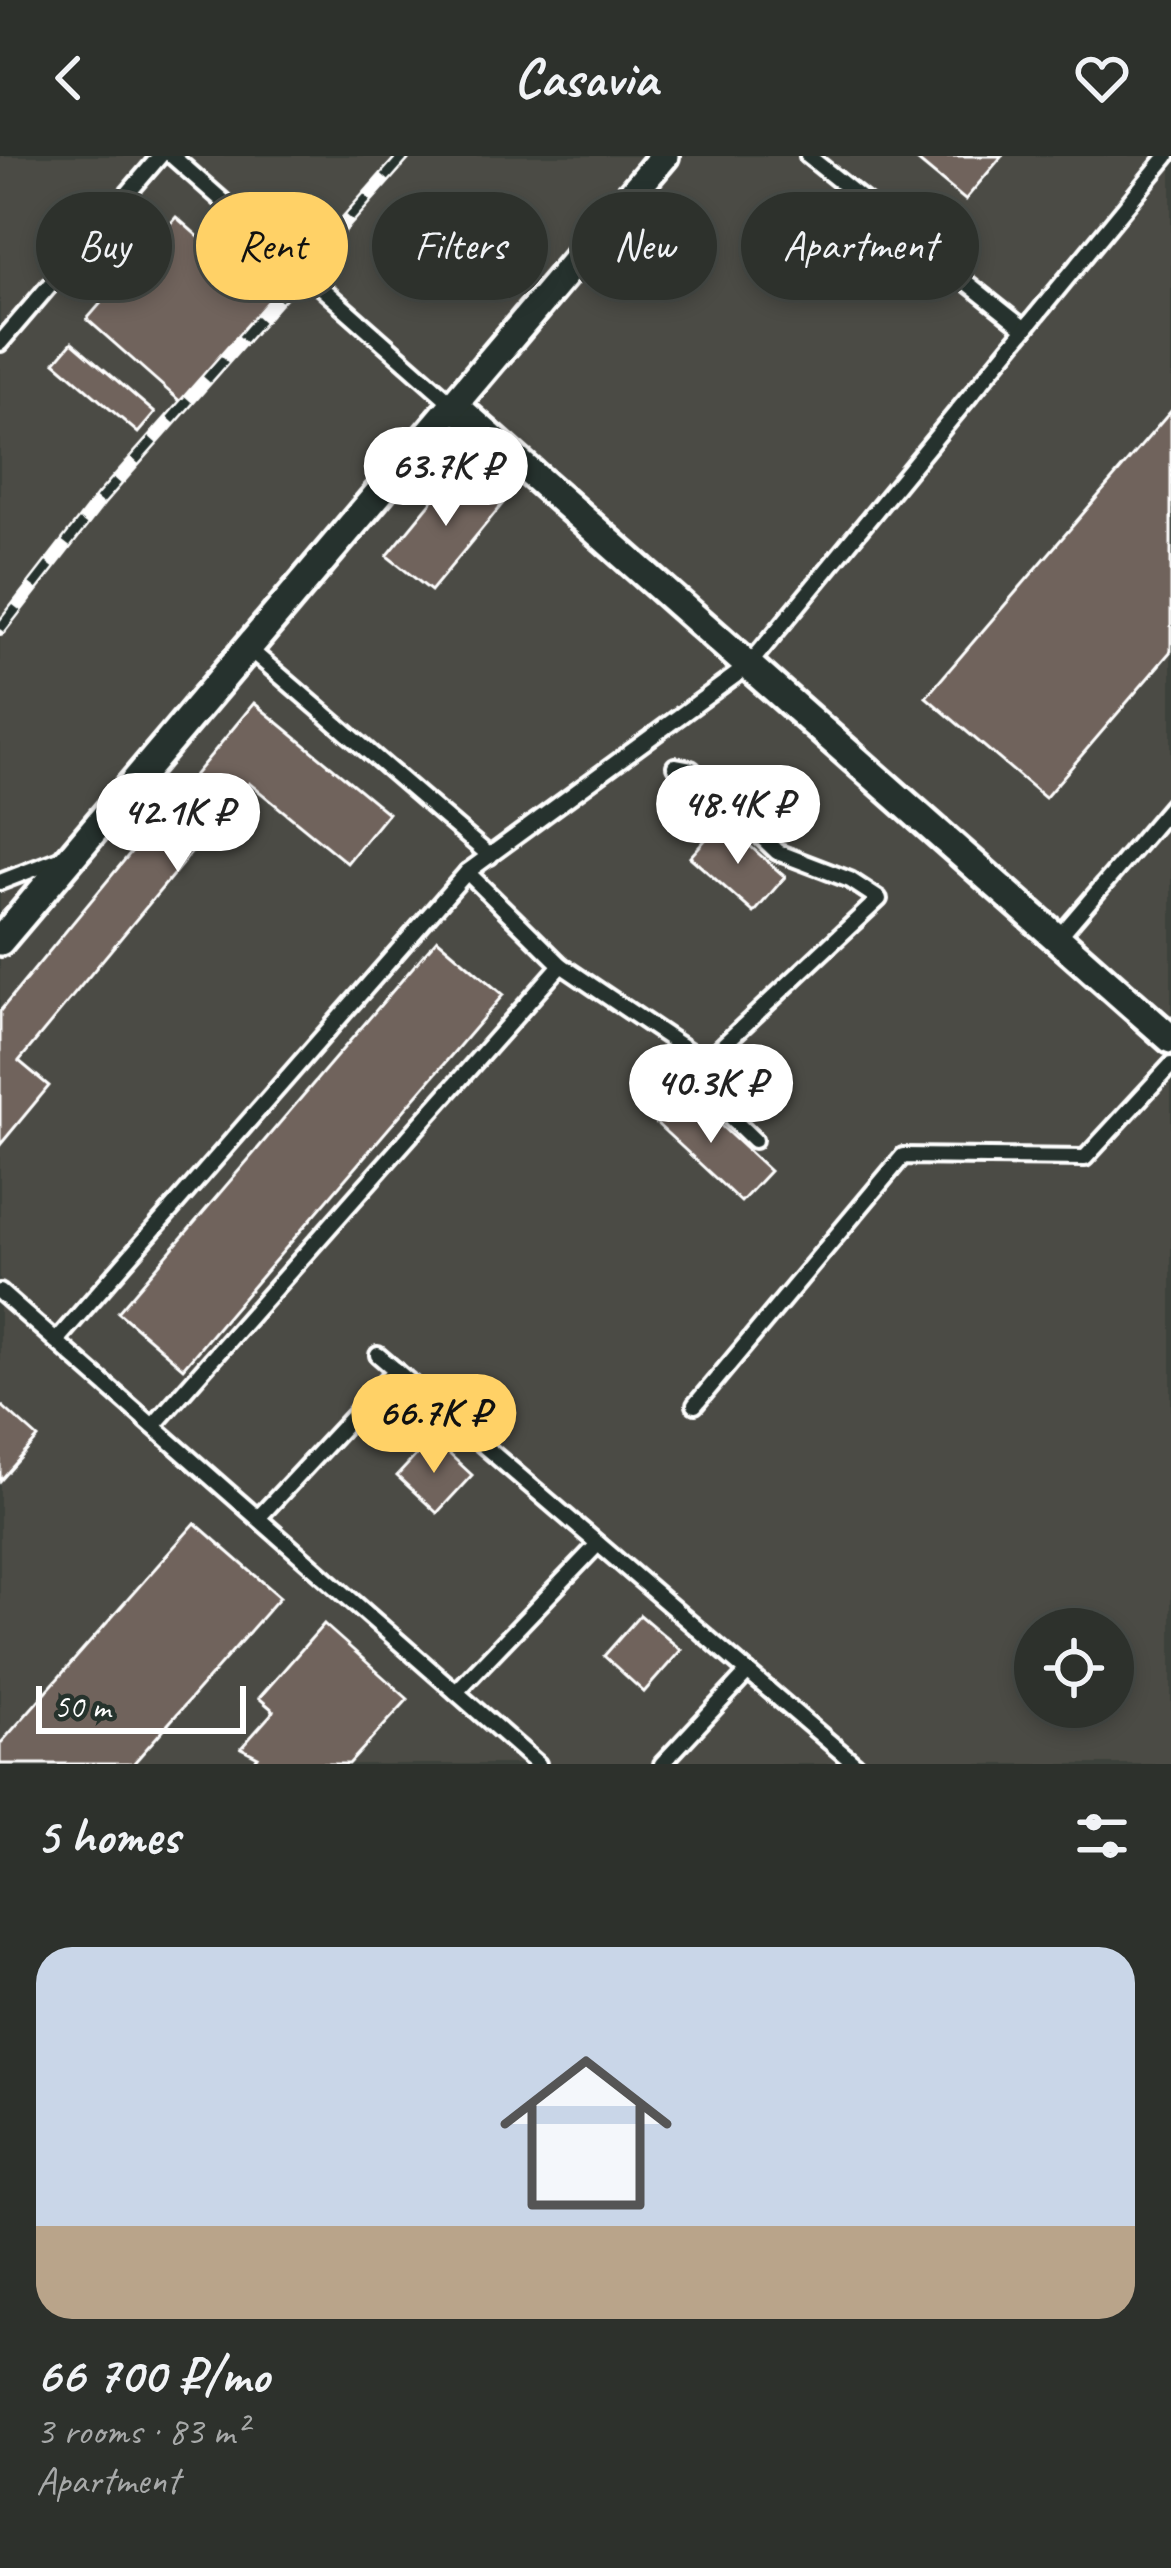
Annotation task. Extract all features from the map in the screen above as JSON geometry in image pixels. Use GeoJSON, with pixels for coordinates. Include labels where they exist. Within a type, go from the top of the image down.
{"type":"FeatureCollection","features":[{"type":"Feature","properties":{"kind":"street"},"geometry":{"type":"LineString","coordinates":[[0,941],[664,156]]}},
{"type":"Feature","properties":{"kind":"street"},"geometry":{"type":"LineString","coordinates":[[454,405],[1171,1039]]}},
{"type":"Feature","properties":{"kind":"lane"},"geometry":{"type":"LineString","coordinates":[[0,343],[160,156]]}},
{"type":"Feature","properties":{"kind":"lane"},"geometry":{"type":"LineString","coordinates":[[172,156],[454,405]]}},
{"type":"Feature","properties":{"kind":"lane"},"geometry":{"type":"LineString","coordinates":[[808,156],[1024,329]]}},
{"type":"Feature","properties":{"kind":"lane"},"geometry":{"type":"LineString","coordinates":[[56,1341],[467,872],[748,665],[1167,156]]}},
{"type":"Feature","properties":{"kind":"lane"},"geometry":{"type":"LineString","coordinates":[[248,648],[490,856]]}},
{"type":"Feature","properties":{"kind":"lane"},"geometry":{"type":"LineString","coordinates":[[675,766],[691,769],[777,852],[850,880],[879,899],[705,1062]]}},
{"type":"Feature","properties":{"kind":"lane"},"geometry":{"type":"LineString","coordinates":[[1057,939],[1171,806]]}},
{"type":"Feature","properties":{"kind":"lane"},"geometry":{"type":"LineString","coordinates":[[0,882],[74,854]]}},
{"type":"Feature","properties":{"kind":"lane"},"geometry":{"type":"LineString","coordinates":[[467,872],[561,965],[705,1062],[723,1110],[754,1140]]}},
{"type":"Feature","properties":{"kind":"lane"},"geometry":{"type":"LineString","coordinates":[[153,1426],[561,965]]}},
{"type":"Feature","properties":{"kind":"lane"},"geometry":{"type":"LineString","coordinates":[[695,1405],[903,1156],[1085,1158],[1171,1065]]}},
{"type":"Feature","properties":{"kind":"lane"},"geometry":{"type":"LineString","coordinates":[[0,1292],[538,1764]]}},
{"type":"Feature","properties":{"kind":"lane"},"geometry":{"type":"LineString","coordinates":[[378,1355],[855,1764]]}},
{"type":"Feature","properties":{"kind":"lane"},"geometry":{"type":"LineString","coordinates":[[258,1518],[396,1370]]}},
{"type":"Feature","properties":{"kind":"lane"},"geometry":{"type":"LineString","coordinates":[[456,1692],[598,1544]]}},
{"type":"Feature","properties":{"kind":"lane"},"geometry":{"type":"LineString","coordinates":[[662,1764],[748,1672]]}},
{"type":"Feature","properties":{"kind":"shaded area"},"geometry":{"type":"Polygon","coordinates":[[[0,156],[1171,156],[1171,1764],[0,1764],[0,156]]]}},
{"type":"Feature","properties":{"kind":"building"},"geometry":{"type":"Polygon","coordinates":[[[912,156],[1002,156],[972,192],[955,192],[912,156]]]}},
{"type":"Feature","properties":{"kind":"building"},"geometry":{"type":"Polygon","coordinates":[[[176,217],[196,234],[196,300],[272,301],[182,403],[87,319],[104,300],[172,300],[172,222],[176,217]]]}},
{"type":"Feature","properties":{"kind":"building"},"geometry":{"type":"Polygon","coordinates":[[[72,342],[155,413],[138,433],[55,362],[72,342]]]}},
{"type":"Feature","properties":{"kind":"building"},"geometry":{"type":"Polygon","coordinates":[[[1171,411],[1171,651],[1045,798],[926,697],[1171,411]]]}},
{"type":"Feature","properties":{"kind":"building"},"geometry":{"type":"Polygon","coordinates":[[[461,466],[504,502],[431,591],[387,556],[461,466]]]}},
{"type":"Feature","properties":{"kind":"building"},"geometry":{"type":"Polygon","coordinates":[[[254,703],[388,813],[347,863],[249,783],[19,1061],[49,1086],[0,1145],[0,1011],[254,703]]]}},
{"type":"Feature","properties":{"kind":"building"},"geometry":{"type":"Polygon","coordinates":[[[722,821],[785,877],[754,913],[690,857],[722,821]]]}},
{"type":"Feature","properties":{"kind":"building"},"geometry":{"type":"Polygon","coordinates":[[[437,939],[503,995],[183,1368],[118,1312],[437,939]]]}},
{"type":"Feature","properties":{"kind":"building"},"geometry":{"type":"Polygon","coordinates":[[[681,1089],[770,1171],[741,1202],[653,1120],[681,1089]]]}},
{"type":"Feature","properties":{"kind":"building"},"geometry":{"type":"Polygon","coordinates":[[[0,1404],[38,1438],[0,1481],[0,1404]]]}},
{"type":"Feature","properties":{"kind":"building"},"geometry":{"type":"Polygon","coordinates":[[[432,1438],[472,1475],[437,1513],[397,1476],[432,1438]]]}},
{"type":"Feature","properties":{"kind":"building"},"geometry":{"type":"Polygon","coordinates":[[[195,1523],[280,1597],[133,1764],[0,1764],[0,1744],[195,1523]]]}},
{"type":"Feature","properties":{"kind":"building"},"geometry":{"type":"Polygon","coordinates":[[[640,1615],[681,1650],[644,1692],[604,1656],[640,1615]]]}},
{"type":"Feature","properties":{"kind":"building"},"geometry":{"type":"Polygon","coordinates":[[[324,1624],[408,1699],[349,1764],[252,1764],[258,1757],[241,1748],[274,1711],[259,1698],[324,1624]]]}},
{"type":"Feature","properties":{"kind":"railway"},"geometry":{"type":"LineString","coordinates":[[0,629],[101,499],[404,156]]}}]}
